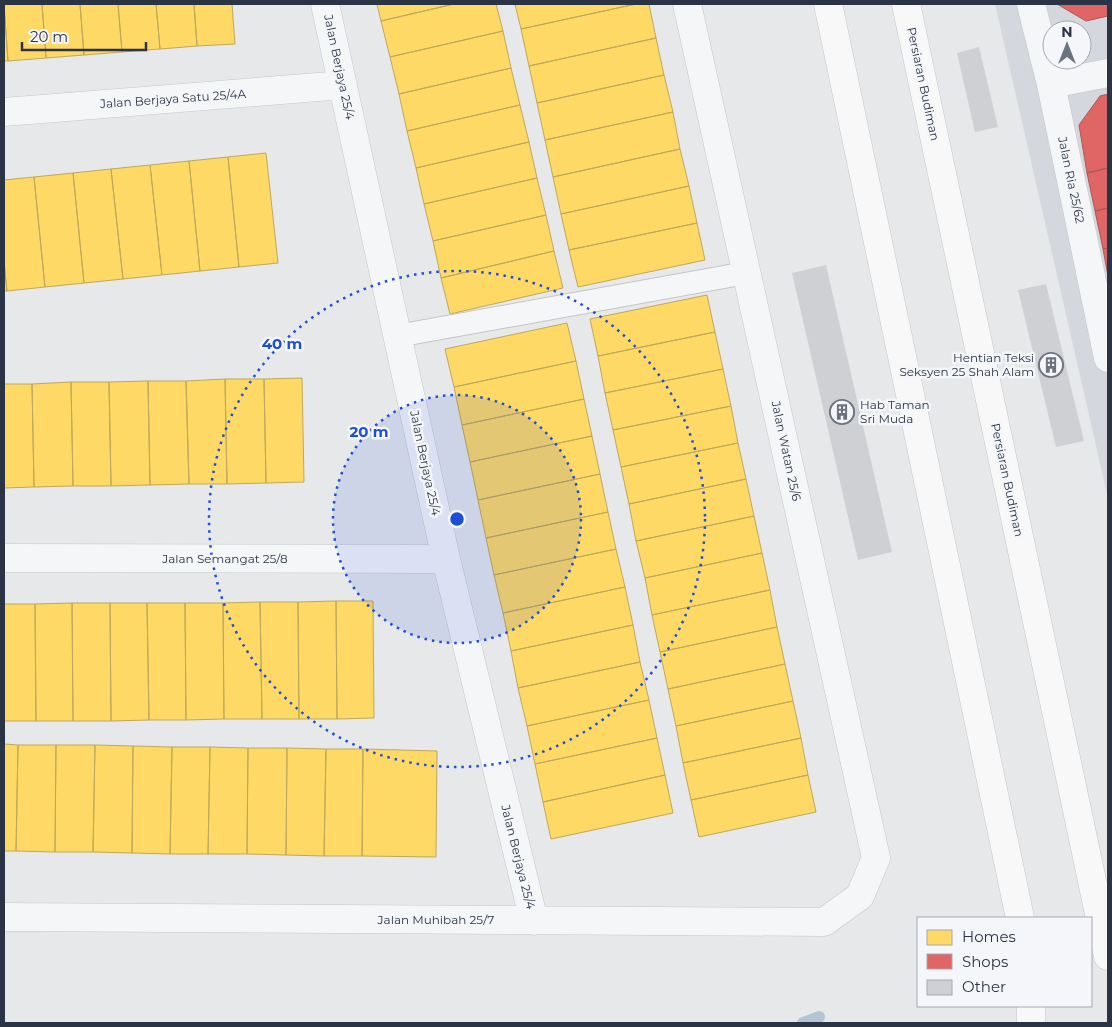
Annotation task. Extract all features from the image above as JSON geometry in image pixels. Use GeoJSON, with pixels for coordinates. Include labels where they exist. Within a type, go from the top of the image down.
{"type":"FeatureCollection","features":[{"type":"Feature","properties":{"kind":"main road"},"geometry":{"type":"LineString","coordinates":[[828,4],[1020,917]]}},
{"type":"Feature","properties":{"kind":"main road","name":"Persiaran Budiman"},"geometry":{"type":"LineString","coordinates":[[906,4],[1108,956]]}},
{"type":"Feature","properties":{"kind":"main road"},"geometry":{"type":"LineString","coordinates":[[1031,1007],[1031,1023]]}},
{"type":"Feature","properties":{"kind":"street","name":"Jalan Berjaya 25/4"},"geometry":{"type":"LineString","coordinates":[[325,4],[446,559],[534,921]]}},
{"type":"Feature","properties":{"kind":"street","name":"Jalan Watan 25/6"},"geometry":{"type":"LineString","coordinates":[[687,4],[876,858],[860,896]]}},
{"type":"Feature","properties":{"kind":"street","name":"Jalan Ria 25/62"},"geometry":{"type":"LineString","coordinates":[[1031,4],[1051,84],[1108,358]]}},
{"type":"Feature","properties":{"kind":"street"},"geometry":{"type":"LineString","coordinates":[[1051,84],[1108,72]]}},
{"type":"Feature","properties":{"kind":"street","name":"Jalan Berjaya Satu 25/4A"},"geometry":{"type":"LineString","coordinates":[[4,112],[343,86]]}},
{"type":"Feature","properties":{"kind":"street","name":"Jalan Semangat 25/8"},"geometry":{"type":"LineString","coordinates":[[4,558],[446,559]]}},
{"type":"Feature","properties":{"kind":"street","name":"Jalan Muhibah 25/7"},"geometry":{"type":"LineString","coordinates":[[4,917],[824,922],[860,896]]}},
{"type":"Feature","properties":{"kind":"lane"},"geometry":{"type":"LineString","coordinates":[[397,336],[746,273]]}},
{"type":"Feature","properties":{"kind":"shaded area"},"geometry":{"type":"Polygon","coordinates":[[[995,4],[1108,4],[1108,498],[995,4]]]}},
{"type":"Feature","properties":{"kind":"building: Homes"},"geometry":{"type":"Polygon","coordinates":[[[4,4],[42,4],[46,58],[8,61],[4,4]]]}},
{"type":"Feature","properties":{"kind":"building: Homes"},"geometry":{"type":"Polygon","coordinates":[[[42,4],[80,4],[84,55],[46,58],[42,4]]]}},
{"type":"Feature","properties":{"kind":"building: Homes"},"geometry":{"type":"Polygon","coordinates":[[[80,4],[118,4],[122,52],[84,55],[80,4]]]}},
{"type":"Feature","properties":{"kind":"building: Homes"},"geometry":{"type":"Polygon","coordinates":[[[118,4],[156,4],[160,49],[122,52],[118,4]]]}},
{"type":"Feature","properties":{"kind":"building: Homes"},"geometry":{"type":"Polygon","coordinates":[[[156,4],[194,4],[197,46],[160,49],[156,4]]]}},
{"type":"Feature","properties":{"kind":"building: Homes"},"geometry":{"type":"Polygon","coordinates":[[[194,4],[232,4],[235,44],[197,46],[194,4]]]}},
{"type":"Feature","properties":{"kind":"building: Homes"},"geometry":{"type":"Polygon","coordinates":[[[377,4],[454,4],[381,21],[377,4]]]}},
{"type":"Feature","properties":{"kind":"building: Homes"},"geometry":{"type":"Polygon","coordinates":[[[454,4],[496,4],[503,31],[390,57],[381,21],[454,4]]]}},
{"type":"Feature","properties":{"kind":"building: Homes"},"geometry":{"type":"Polygon","coordinates":[[[515,4],[636,4],[521,29],[515,4]]]}},
{"type":"Feature","properties":{"kind":"building: Homes"},"geometry":{"type":"Polygon","coordinates":[[[636,4],[649,4],[656,38],[529,66],[521,29],[636,4]]]}},
{"type":"Feature","properties":{"kind":"building: Homes"},"geometry":{"type":"Polygon","coordinates":[[[4,5],[8,61],[4,61],[4,5]]]}},
{"type":"Feature","properties":{"kind":"building: Homes"},"geometry":{"type":"Polygon","coordinates":[[[503,31],[511,68],[399,94],[390,57],[503,31]]]}},
{"type":"Feature","properties":{"kind":"building: Homes"},"geometry":{"type":"Polygon","coordinates":[[[656,38],[664,75],[537,103],[529,66],[656,38]]]}},
{"type":"Feature","properties":{"kind":"building: Homes"},"geometry":{"type":"Polygon","coordinates":[[[511,68],[520,105],[407,131],[399,94],[511,68]]]}},
{"type":"Feature","properties":{"kind":"building: Homes"},"geometry":{"type":"Polygon","coordinates":[[[664,75],[673,112],[545,140],[537,103],[664,75]]]}},
{"type":"Feature","properties":{"kind":"building: Homes"},"geometry":{"type":"Polygon","coordinates":[[[520,105],[529,142],[416,168],[407,131],[520,105]]]}},
{"type":"Feature","properties":{"kind":"building: Homes"},"geometry":{"type":"Polygon","coordinates":[[[673,112],[680,149],[553,177],[545,140],[673,112]]]}},
{"type":"Feature","properties":{"kind":"building: Homes"},"geometry":{"type":"Polygon","coordinates":[[[529,142],[537,178],[424,204],[416,168],[529,142]]]}},
{"type":"Feature","properties":{"kind":"building: Homes"},"geometry":{"type":"Polygon","coordinates":[[[680,149],[689,186],[561,214],[553,177],[680,149]]]}},
{"type":"Feature","properties":{"kind":"building: Homes"},"geometry":{"type":"Polygon","coordinates":[[[266,153],[278,263],[239,267],[228,157],[266,153]]]}},
{"type":"Feature","properties":{"kind":"building: Homes"},"geometry":{"type":"Polygon","coordinates":[[[228,157],[239,267],[200,271],[189,161],[228,157]]]}},
{"type":"Feature","properties":{"kind":"building: Homes"},"geometry":{"type":"Polygon","coordinates":[[[189,161],[200,271],[162,275],[150,165],[189,161]]]}},
{"type":"Feature","properties":{"kind":"building: Homes"},"geometry":{"type":"Polygon","coordinates":[[[150,165],[162,275],[123,279],[111,169],[150,165]]]}},
{"type":"Feature","properties":{"kind":"building: Homes"},"geometry":{"type":"Polygon","coordinates":[[[111,169],[123,279],[84,283],[73,173],[111,169]]]}},
{"type":"Feature","properties":{"kind":"building: Homes"},"geometry":{"type":"Polygon","coordinates":[[[73,173],[84,283],[45,287],[34,177],[73,173]]]}},
{"type":"Feature","properties":{"kind":"building: Homes"},"geometry":{"type":"Polygon","coordinates":[[[34,177],[45,287],[7,291],[4,262],[4,180],[34,177]]]}},
{"type":"Feature","properties":{"kind":"building: Homes"},"geometry":{"type":"Polygon","coordinates":[[[537,178],[546,215],[433,241],[424,204],[537,178]]]}},
{"type":"Feature","properties":{"kind":"building: Homes"},"geometry":{"type":"Polygon","coordinates":[[[689,186],[697,223],[569,250],[561,214],[689,186]]]}},
{"type":"Feature","properties":{"kind":"building: Homes"},"geometry":{"type":"Polygon","coordinates":[[[546,215],[554,251],[441,278],[433,241],[546,215]]]}},
{"type":"Feature","properties":{"kind":"building: Homes"},"geometry":{"type":"Polygon","coordinates":[[[697,223],[705,260],[578,287],[569,250],[697,223]]]}},
{"type":"Feature","properties":{"kind":"building: Homes"},"geometry":{"type":"Polygon","coordinates":[[[554,251],[563,288],[450,314],[441,278],[554,251]]]}},
{"type":"Feature","properties":{"kind":"building: Homes"},"geometry":{"type":"Polygon","coordinates":[[[4,262],[7,291],[4,291],[4,262]]]}},
{"type":"Feature","properties":{"kind":"building: Homes"},"geometry":{"type":"Polygon","coordinates":[[[707,295],[715,332],[598,356],[590,319],[707,295]]]}},
{"type":"Feature","properties":{"kind":"building: Homes"},"geometry":{"type":"Polygon","coordinates":[[[567,323],[576,361],[454,387],[445,349],[567,323]]]}},
{"type":"Feature","properties":{"kind":"building: Homes"},"geometry":{"type":"Polygon","coordinates":[[[715,332],[723,369],[605,393],[598,356],[715,332]]]}},
{"type":"Feature","properties":{"kind":"building: Homes"},"geometry":{"type":"Polygon","coordinates":[[[576,361],[584,399],[462,425],[454,387],[576,361]]]}},
{"type":"Feature","properties":{"kind":"building: Homes"},"geometry":{"type":"Polygon","coordinates":[[[723,369],[731,406],[613,430],[605,393],[723,369]]]}},
{"type":"Feature","properties":{"kind":"building: Homes"},"geometry":{"type":"Polygon","coordinates":[[[302,378],[304,482],[266,483],[264,379],[302,378]]]}},
{"type":"Feature","properties":{"kind":"building: Homes"},"geometry":{"type":"Polygon","coordinates":[[[225,379],[264,379],[266,483],[227,484],[225,379]]]}},
{"type":"Feature","properties":{"kind":"building: Homes"},"geometry":{"type":"Polygon","coordinates":[[[225,379],[227,484],[189,484],[186,381],[225,379]]]}},
{"type":"Feature","properties":{"kind":"building: Homes"},"geometry":{"type":"Polygon","coordinates":[[[148,381],[186,381],[189,484],[150,485],[148,381]]]}},
{"type":"Feature","properties":{"kind":"building: Homes"},"geometry":{"type":"Polygon","coordinates":[[[148,381],[150,485],[111,486],[109,382],[148,381]]]}},
{"type":"Feature","properties":{"kind":"building: Homes"},"geometry":{"type":"Polygon","coordinates":[[[71,382],[109,382],[111,486],[73,486],[71,382]]]}},
{"type":"Feature","properties":{"kind":"building: Homes"},"geometry":{"type":"Polygon","coordinates":[[[71,382],[73,486],[34,487],[32,384],[71,382]]]}},
{"type":"Feature","properties":{"kind":"building: Homes"},"geometry":{"type":"Polygon","coordinates":[[[4,384],[32,384],[34,487],[4,488],[4,384]]]}},
{"type":"Feature","properties":{"kind":"building: Homes"},"geometry":{"type":"Polygon","coordinates":[[[584,399],[592,436],[470,462],[462,425],[584,399]]]}},
{"type":"Feature","properties":{"kind":"building: Homes"},"geometry":{"type":"Polygon","coordinates":[[[731,406],[738,443],[621,467],[613,430],[731,406]]]}},
{"type":"Feature","properties":{"kind":"building: Homes"},"geometry":{"type":"Polygon","coordinates":[[[592,436],[600,474],[478,500],[470,462],[592,436]]]}},
{"type":"Feature","properties":{"kind":"building: Homes"},"geometry":{"type":"Polygon","coordinates":[[[738,443],[746,479],[629,504],[621,467],[738,443]]]}},
{"type":"Feature","properties":{"kind":"building: Homes"},"geometry":{"type":"Polygon","coordinates":[[[600,474],[608,512],[486,538],[478,500],[600,474]]]}},
{"type":"Feature","properties":{"kind":"building: Homes"},"geometry":{"type":"Polygon","coordinates":[[[746,479],[754,516],[636,541],[629,504],[746,479]]]}},
{"type":"Feature","properties":{"kind":"building: Homes"},"geometry":{"type":"Polygon","coordinates":[[[608,512],[616,549],[494,575],[486,538],[608,512]]]}},
{"type":"Feature","properties":{"kind":"building: Homes"},"geometry":{"type":"Polygon","coordinates":[[[754,516],[762,553],[645,578],[636,541],[754,516]]]}},
{"type":"Feature","properties":{"kind":"building: Homes"},"geometry":{"type":"Polygon","coordinates":[[[616,549],[625,587],[503,613],[494,575],[616,549]]]}},
{"type":"Feature","properties":{"kind":"building: Homes"},"geometry":{"type":"Polygon","coordinates":[[[762,553],[770,590],[652,615],[645,578],[762,553]]]}},
{"type":"Feature","properties":{"kind":"building: Homes"},"geometry":{"type":"Polygon","coordinates":[[[625,587],[633,625],[511,651],[503,613],[625,587]]]}},
{"type":"Feature","properties":{"kind":"building: Homes"},"geometry":{"type":"Polygon","coordinates":[[[770,590],[777,627],[660,652],[652,615],[770,590]]]}},
{"type":"Feature","properties":{"kind":"building: Homes"},"geometry":{"type":"Polygon","coordinates":[[[336,601],[373,601],[374,718],[337,719],[336,601]]]}},
{"type":"Feature","properties":{"kind":"building: Homes"},"geometry":{"type":"Polygon","coordinates":[[[336,601],[337,719],[299,719],[298,602],[336,601]]]}},
{"type":"Feature","properties":{"kind":"building: Homes"},"geometry":{"type":"Polygon","coordinates":[[[260,602],[298,602],[299,719],[262,719],[260,602]]]}},
{"type":"Feature","properties":{"kind":"building: Homes"},"geometry":{"type":"Polygon","coordinates":[[[260,602],[262,719],[224,719],[223,603],[260,602]]]}},
{"type":"Feature","properties":{"kind":"building: Homes"},"geometry":{"type":"Polygon","coordinates":[[[72,603],[110,603],[111,721],[73,721],[72,603]]]}},
{"type":"Feature","properties":{"kind":"building: Homes"},"geometry":{"type":"Polygon","coordinates":[[[72,603],[73,721],[36,721],[35,604],[72,603]]]}},
{"type":"Feature","properties":{"kind":"building: Homes"},"geometry":{"type":"Polygon","coordinates":[[[110,603],[147,603],[149,720],[111,721],[110,603]]]}},
{"type":"Feature","properties":{"kind":"building: Homes"},"geometry":{"type":"Polygon","coordinates":[[[147,603],[185,603],[186,720],[149,720],[147,603]]]}},
{"type":"Feature","properties":{"kind":"building: Homes"},"geometry":{"type":"Polygon","coordinates":[[[185,603],[223,603],[224,719],[186,720],[185,603]]]}},
{"type":"Feature","properties":{"kind":"building: Homes"},"geometry":{"type":"Polygon","coordinates":[[[4,604],[35,604],[36,721],[4,721],[4,604]]]}},
{"type":"Feature","properties":{"kind":"building: Homes"},"geometry":{"type":"Polygon","coordinates":[[[633,625],[640,662],[518,688],[511,651],[633,625]]]}},
{"type":"Feature","properties":{"kind":"building: Homes"},"geometry":{"type":"Polygon","coordinates":[[[777,627],[785,664],[668,689],[660,652],[777,627]]]}},
{"type":"Feature","properties":{"kind":"building: Homes"},"geometry":{"type":"Polygon","coordinates":[[[640,662],[649,700],[527,726],[518,688],[640,662]]]}},
{"type":"Feature","properties":{"kind":"building: Homes"},"geometry":{"type":"Polygon","coordinates":[[[785,664],[793,701],[676,726],[668,689],[785,664]]]}},
{"type":"Feature","properties":{"kind":"building: Homes"},"geometry":{"type":"Polygon","coordinates":[[[649,700],[657,738],[535,764],[527,726],[649,700]]]}},
{"type":"Feature","properties":{"kind":"building: Homes"},"geometry":{"type":"Polygon","coordinates":[[[793,701],[801,738],[683,763],[676,726],[793,701]]]}},
{"type":"Feature","properties":{"kind":"building: Homes"},"geometry":{"type":"Polygon","coordinates":[[[657,738],[665,775],[543,802],[535,764],[657,738]]]}},
{"type":"Feature","properties":{"kind":"building: Homes"},"geometry":{"type":"Polygon","coordinates":[[[801,738],[808,775],[691,800],[683,763],[801,738]]]}},
{"type":"Feature","properties":{"kind":"building: Homes"},"geometry":{"type":"Polygon","coordinates":[[[4,744],[18,745],[16,851],[4,851],[4,744]]]}},
{"type":"Feature","properties":{"kind":"building: Homes"},"geometry":{"type":"Polygon","coordinates":[[[18,745],[56,745],[55,852],[16,851],[18,745]]]}},
{"type":"Feature","properties":{"kind":"building: Homes"},"geometry":{"type":"Polygon","coordinates":[[[56,745],[95,745],[93,852],[55,852],[56,745]]]}},
{"type":"Feature","properties":{"kind":"building: Homes"},"geometry":{"type":"Polygon","coordinates":[[[95,745],[133,746],[132,853],[93,852],[95,745]]]}},
{"type":"Feature","properties":{"kind":"building: Homes"},"geometry":{"type":"Polygon","coordinates":[[[133,746],[172,747],[170,854],[132,853],[133,746]]]}},
{"type":"Feature","properties":{"kind":"building: Homes"},"geometry":{"type":"Polygon","coordinates":[[[172,747],[210,747],[208,854],[170,854],[172,747]]]}},
{"type":"Feature","properties":{"kind":"building: Homes"},"geometry":{"type":"Polygon","coordinates":[[[210,747],[248,748],[247,854],[208,854],[210,747]]]}},
{"type":"Feature","properties":{"kind":"building: Homes"},"geometry":{"type":"Polygon","coordinates":[[[248,748],[287,748],[286,855],[247,854],[248,748]]]}},
{"type":"Feature","properties":{"kind":"building: Homes"},"geometry":{"type":"Polygon","coordinates":[[[287,748],[326,749],[324,856],[286,855],[287,748]]]}},
{"type":"Feature","properties":{"kind":"building: Homes"},"geometry":{"type":"Polygon","coordinates":[[[326,749],[363,749],[362,856],[324,856],[326,749]]]}},
{"type":"Feature","properties":{"kind":"building: Homes"},"geometry":{"type":"Polygon","coordinates":[[[363,749],[437,751],[436,857],[362,856],[363,749]]]}},
{"type":"Feature","properties":{"kind":"building: Homes"},"geometry":{"type":"Polygon","coordinates":[[[665,775],[673,813],[551,839],[543,802],[665,775]]]}},
{"type":"Feature","properties":{"kind":"building: Homes"},"geometry":{"type":"Polygon","coordinates":[[[808,775],[816,812],[699,837],[691,800],[808,775]]]}},
{"type":"Feature","properties":{"kind":"building: Shops"},"geometry":{"type":"Polygon","coordinates":[[[1057,4],[1108,4],[1108,16],[1084,20],[1057,4]]]}},
{"type":"Feature","properties":{"kind":"building: Shops"},"geometry":{"type":"Polygon","coordinates":[[[1108,94],[1108,168],[1087,173],[1079,125],[1100,96],[1108,94]]]}},
{"type":"Feature","properties":{"kind":"building: Shops"},"geometry":{"type":"Polygon","coordinates":[[[1108,168],[1108,208],[1095,211],[1087,173],[1108,168]]]}},
{"type":"Feature","properties":{"kind":"building: Shops"},"geometry":{"type":"Polygon","coordinates":[[[1108,208],[1108,248],[1103,249],[1095,211],[1108,208]]]}},
{"type":"Feature","properties":{"kind":"building: Shops"},"geometry":{"type":"Polygon","coordinates":[[[1108,248],[1108,276],[1103,249],[1108,248]]]}},
{"type":"Feature","properties":{"kind":"building: Other"},"geometry":{"type":"Polygon","coordinates":[[[979,47],[998,127],[975,132],[957,53],[979,47]]]}},
{"type":"Feature","properties":{"kind":"building: Other","name":"Hab Taman Sri Muda"},"geometry":{"type":"Polygon","coordinates":[[[826,265],[892,552],[858,560],[792,273],[826,265]]]}},
{"type":"Feature","properties":{"kind":"building: Other","name":"Hentian Teksi Seksyen 25 Shah Alam"},"geometry":{"type":"Polygon","coordinates":[[[1046,284],[1084,441],[1056,447],[1018,290],[1046,284]]]}},
{"type":"Feature","properties":{"kind":"waterway"},"geometry":{"type":"LineString","coordinates":[[803,1023],[819,1017]]}},
{"type":"Feature","properties":{"kind":"place","name":"Hentian Teksi Seksyen 25 Shah Alam"},"geometry":{"type":"Point","coordinates":[1051,365]}},
{"type":"Feature","properties":{"kind":"place","name":"Hab Taman Sri Muda"},"geometry":{"type":"Point","coordinates":[842,412]}}]}
